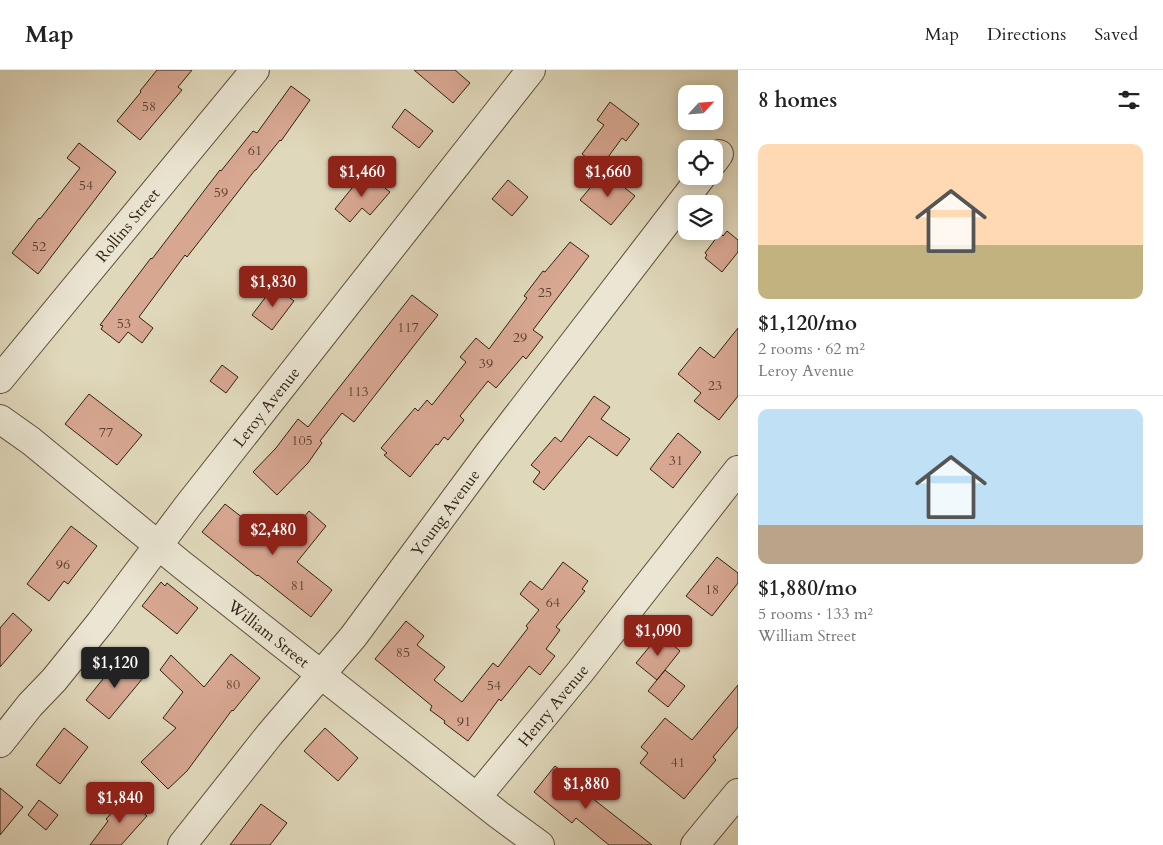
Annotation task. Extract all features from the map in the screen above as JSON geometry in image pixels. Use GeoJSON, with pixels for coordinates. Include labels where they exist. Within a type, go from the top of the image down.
{"type":"FeatureCollection","features":[{"type":"Feature","properties":{"kind":"street","name":"Rollins Street"},"geometry":{"type":"LineString","coordinates":[[0,379],[255,70]]}},
{"type":"Feature","properties":{"kind":"street","name":"Leroy Avenue"},"geometry":{"type":"LineString","coordinates":[[0,743],[100,623],[241,438],[531,70]]}},
{"type":"Feature","properties":{"kind":"street","name":"Young Avenue"},"geometry":{"type":"LineString","coordinates":[[182,845],[270,734],[353,637],[488,453],[695,185]]}},
{"type":"Feature","properties":{"kind":"street","name":"William Street"},"geometry":{"type":"LineString","coordinates":[[0,419],[31,441],[180,564],[540,845]]}},
{"type":"Feature","properties":{"kind":"street","name":"Henry Avenue"},"geometry":{"type":"LineString","coordinates":[[478,797],[580,672],[738,470]]}},
{"type":"Feature","properties":{"kind":"street"},"geometry":{"type":"LineString","coordinates":[[695,845],[738,793]]}},
{"type":"Feature","properties":{"kind":"building"},"geometry":{"type":"Polygon","coordinates":[[[157,70],[192,70],[178,87],[182,90],[140,140],[117,121],[157,70]]]}},
{"type":"Feature","properties":{"kind":"building"},"geometry":{"type":"Polygon","coordinates":[[[414,70],[455,70],[470,83],[453,103],[414,70]]]}},
{"type":"Feature","properties":{"kind":"building"},"geometry":{"type":"Polygon","coordinates":[[[291,86],[310,100],[281,141],[255,170],[187,257],[185,255],[139,317],[153,328],[142,343],[128,332],[119,343],[101,329],[103,326],[100,325],[220,170],[253,131],[257,133],[291,86]]]}},
{"type":"Feature","properties":{"kind":"building"},"geometry":{"type":"Polygon","coordinates":[[[610,102],[639,124],[626,141],[622,138],[600,168],[582,154],[604,125],[597,120],[610,102]]]}},
{"type":"Feature","properties":{"kind":"building"},"geometry":{"type":"Polygon","coordinates":[[[405,109],[433,131],[419,148],[392,127],[405,109]]]}},
{"type":"Feature","properties":{"kind":"building"},"geometry":{"type":"Polygon","coordinates":[[[79,143],[116,172],[38,274],[12,253],[80,168],[67,158],[79,143]]]}},
{"type":"Feature","properties":{"kind":"building"},"geometry":{"type":"Polygon","coordinates":[[[604,171],[635,196],[611,225],[580,200],[604,171]]]}},
{"type":"Feature","properties":{"kind":"building"},"geometry":{"type":"Polygon","coordinates":[[[365,172],[390,192],[370,215],[362,208],[350,222],[335,209],[365,172]]]}},
{"type":"Feature","properties":{"kind":"building"},"geometry":{"type":"Polygon","coordinates":[[[508,180],[528,197],[512,216],[492,199],[508,180]]]}},
{"type":"Feature","properties":{"kind":"building"},"geometry":{"type":"Polygon","coordinates":[[[727,231],[738,240],[738,252],[722,272],[705,258],[707,255],[705,253],[715,240],[723,240],[723,236],[727,231]]]}},
{"type":"Feature","properties":{"kind":"building"},"geometry":{"type":"Polygon","coordinates":[[[570,242],[589,256],[533,330],[543,337],[526,359],[523,356],[496,388],[488,381],[460,416],[464,420],[448,440],[444,437],[438,445],[436,444],[410,477],[384,455],[387,453],[381,448],[415,408],[418,411],[427,400],[432,405],[466,362],[460,357],[476,338],[489,349],[527,298],[524,296],[543,271],[545,272],[570,242]]]}},
{"type":"Feature","properties":{"kind":"building"},"geometry":{"type":"Polygon","coordinates":[[[274,286],[294,301],[272,330],[252,315],[274,286]]]}},
{"type":"Feature","properties":{"kind":"building"},"geometry":{"type":"Polygon","coordinates":[[[412,295],[438,315],[354,422],[342,413],[320,441],[322,443],[308,463],[277,495],[253,472],[276,448],[298,419],[308,427],[412,295]]]}},
{"type":"Feature","properties":{"kind":"building"},"geometry":{"type":"Polygon","coordinates":[[[738,328],[738,396],[719,420],[694,401],[701,393],[678,374],[700,347],[714,358],[738,328]]]}},
{"type":"Feature","properties":{"kind":"building"},"geometry":{"type":"Polygon","coordinates":[[[222,365],[238,377],[226,393],[210,381],[222,365]]]}},
{"type":"Feature","properties":{"kind":"building"},"geometry":{"type":"Polygon","coordinates":[[[89,394],[142,435],[117,465],[65,424],[89,394]]]}},
{"type":"Feature","properties":{"kind":"building"},"geometry":{"type":"Polygon","coordinates":[[[594,396],[610,407],[601,419],[630,439],[617,456],[589,436],[544,490],[533,482],[540,472],[531,465],[555,437],[561,442],[594,396]]]}},
{"type":"Feature","properties":{"kind":"building"},"geometry":{"type":"Polygon","coordinates":[[[678,433],[701,452],[673,488],[650,469],[678,433]]]}},
{"type":"Feature","properties":{"kind":"building"},"geometry":{"type":"Polygon","coordinates":[[[225,504],[279,546],[309,511],[326,526],[297,562],[332,590],[311,617],[202,532],[225,504]]]}},
{"type":"Feature","properties":{"kind":"building"},"geometry":{"type":"Polygon","coordinates":[[[71,526],[97,546],[68,584],[64,581],[49,601],[27,584],[71,526]]]}},
{"type":"Feature","properties":{"kind":"building"},"geometry":{"type":"Polygon","coordinates":[[[717,557],[738,573],[738,583],[712,616],[686,596],[717,557]]]}},
{"type":"Feature","properties":{"kind":"building"},"geometry":{"type":"Polygon","coordinates":[[[563,562],[588,581],[582,589],[585,591],[556,627],[560,630],[546,649],[555,656],[540,675],[529,666],[501,701],[499,699],[468,741],[430,710],[432,706],[375,659],[406,621],[424,636],[417,645],[445,667],[434,680],[462,702],[493,663],[498,667],[528,628],[526,626],[539,610],[520,594],[530,581],[542,590],[563,562]]]}},
{"type":"Feature","properties":{"kind":"building"},"geometry":{"type":"Polygon","coordinates":[[[161,582],[165,586],[167,583],[198,608],[177,634],[142,606],[161,582]]]}},
{"type":"Feature","properties":{"kind":"building"},"geometry":{"type":"Polygon","coordinates":[[[13,613],[32,630],[0,667],[0,628],[13,613]]]}},
{"type":"Feature","properties":{"kind":"building"},"geometry":{"type":"Polygon","coordinates":[[[660,634],[680,651],[657,680],[636,663],[660,634]]]}},
{"type":"Feature","properties":{"kind":"building"},"geometry":{"type":"Polygon","coordinates":[[[231,654],[260,678],[232,710],[187,771],[168,789],[141,762],[176,728],[163,718],[183,692],[160,670],[171,655],[204,687],[231,654]]]}},
{"type":"Feature","properties":{"kind":"building"},"geometry":{"type":"Polygon","coordinates":[[[120,658],[143,678],[109,719],[86,700],[120,658]]]}},
{"type":"Feature","properties":{"kind":"building"},"geometry":{"type":"Polygon","coordinates":[[[665,670],[685,686],[668,707],[648,691],[665,670]]]}},
{"type":"Feature","properties":{"kind":"building"},"geometry":{"type":"Polygon","coordinates":[[[738,685],[738,727],[713,757],[716,760],[684,799],[640,763],[648,753],[641,747],[665,718],[692,740],[738,685]]]}},
{"type":"Feature","properties":{"kind":"building"},"geometry":{"type":"Polygon","coordinates":[[[64,728],[88,747],[60,784],[36,765],[64,728]]]}},
{"type":"Feature","properties":{"kind":"building"},"geometry":{"type":"Polygon","coordinates":[[[325,728],[358,758],[338,781],[304,751],[325,728]]]}},
{"type":"Feature","properties":{"kind":"building"},"geometry":{"type":"Polygon","coordinates":[[[555,766],[652,845],[609,845],[576,818],[572,823],[534,792],[555,766]]]}},
{"type":"Feature","properties":{"kind":"building"},"geometry":{"type":"Polygon","coordinates":[[[0,788],[23,807],[0,835],[0,788]]]}},
{"type":"Feature","properties":{"kind":"building"},"geometry":{"type":"Polygon","coordinates":[[[126,797],[147,816],[121,845],[90,845],[108,821],[106,819],[126,797]]]}},
{"type":"Feature","properties":{"kind":"building"},"geometry":{"type":"Polygon","coordinates":[[[39,800],[58,815],[46,830],[28,815],[39,800]]]}},
{"type":"Feature","properties":{"kind":"building"},"geometry":{"type":"Polygon","coordinates":[[[261,804],[287,823],[270,845],[230,845],[261,804]]]}}]}
